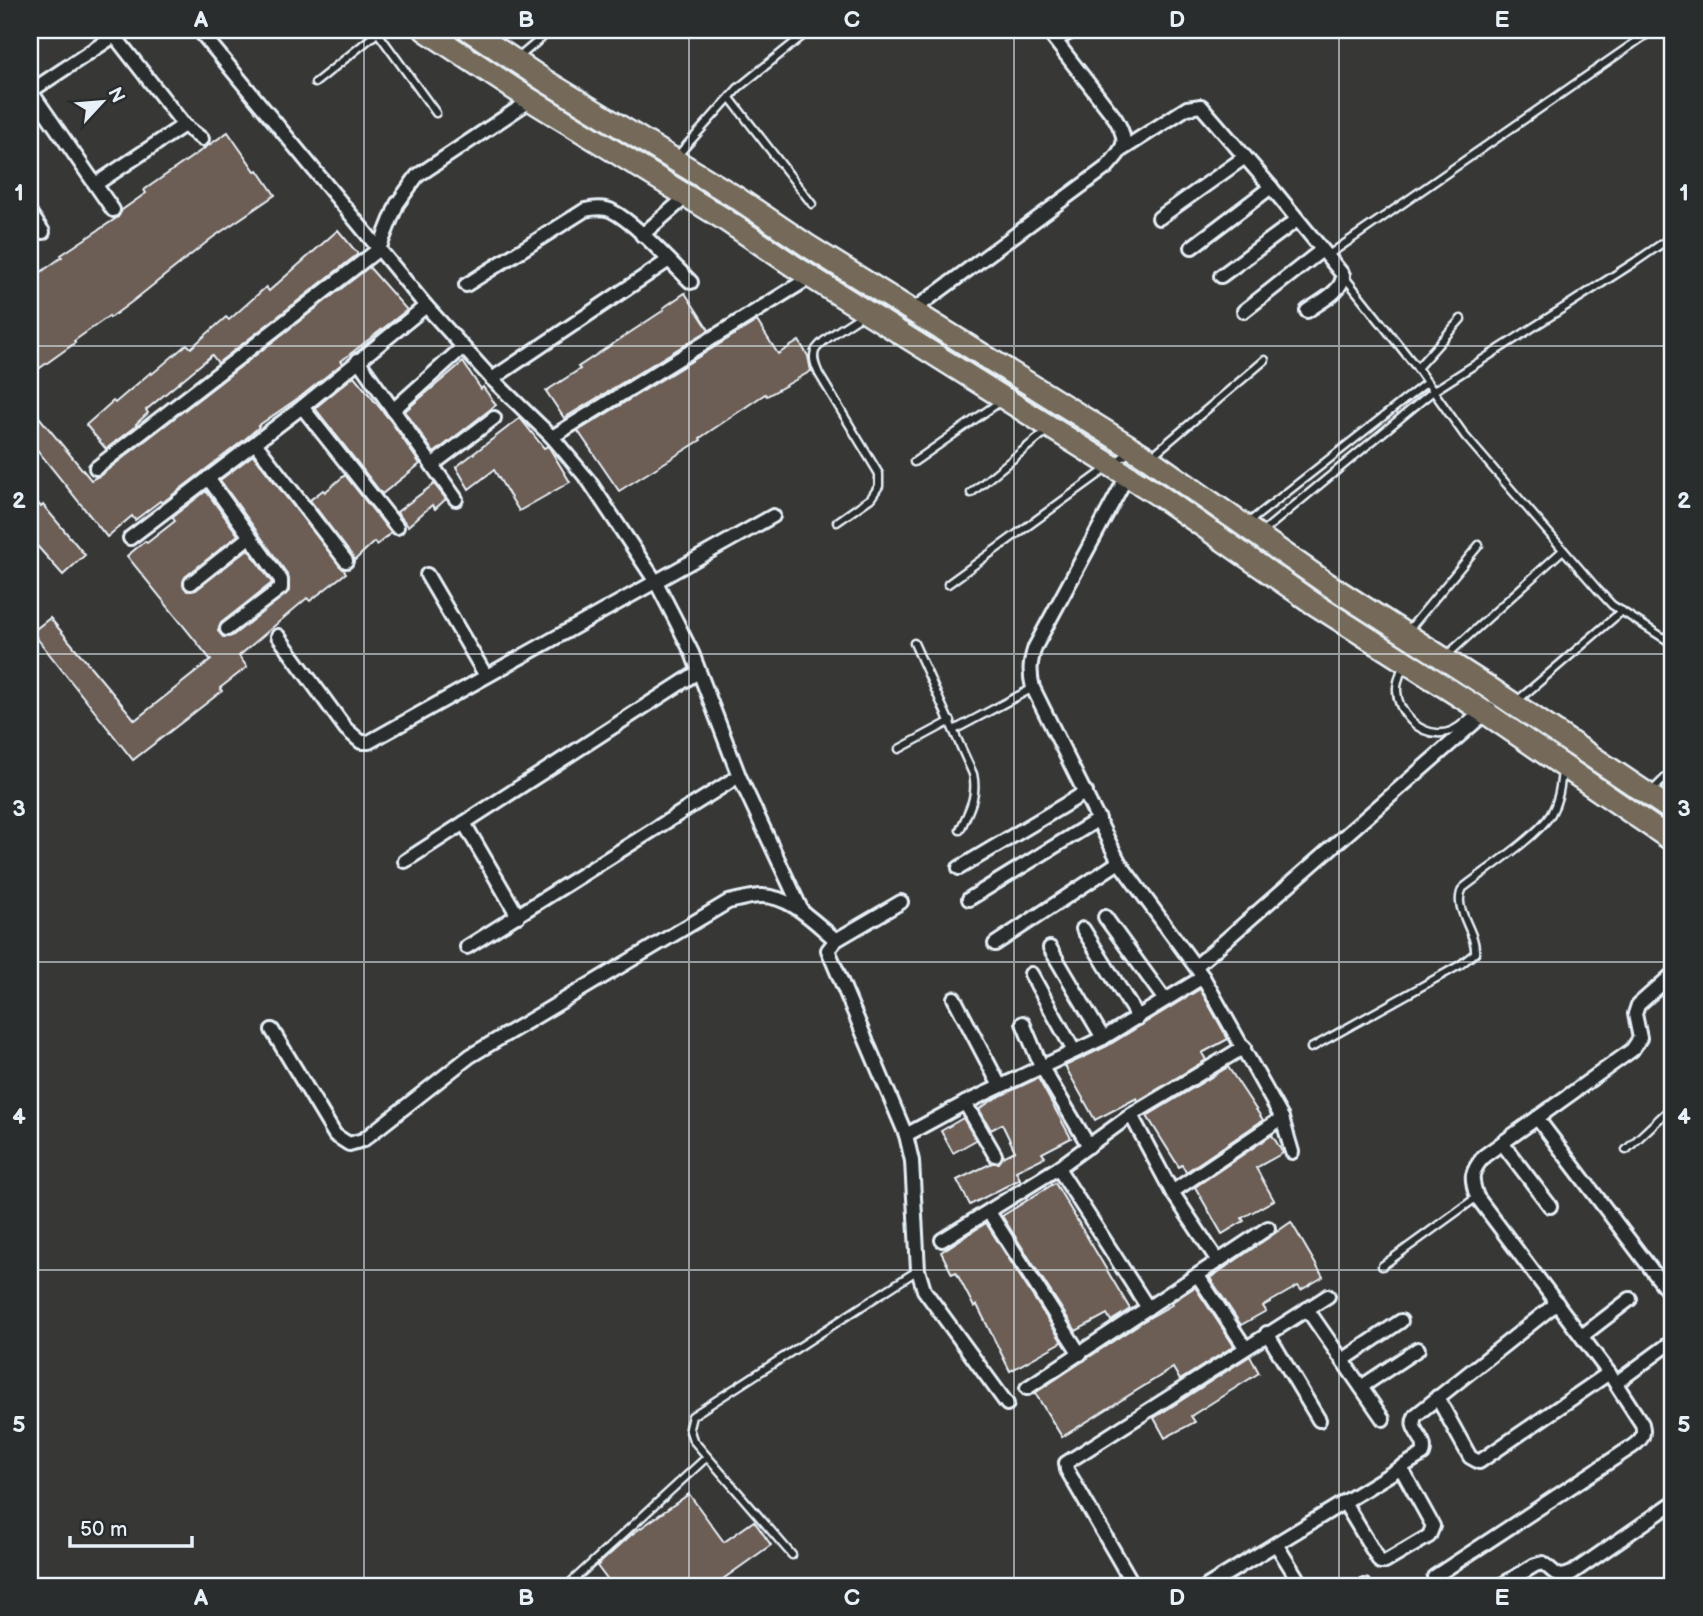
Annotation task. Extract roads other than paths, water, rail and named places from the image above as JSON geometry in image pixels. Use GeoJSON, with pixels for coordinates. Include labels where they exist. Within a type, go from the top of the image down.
{"type":"FeatureCollection","features":[{"type":"Feature","properties":{"kind":"highway"},"geometry":{"type":"LineString","coordinates":[[425,30],[531,100],[1160,496],[1313,603],[1482,712],[1673,841]]}},
{"type":"Feature","properties":{"kind":"highway"},"geometry":{"type":"LineString","coordinates":[[469,30],[1141,454],[1326,583],[1509,700],[1673,811]]}},
{"type":"Feature","properties":{"kind":"street"},"geometry":{"type":"LineString","coordinates":[[1074,30],[1051,35],[1115,118],[1124,134],[1123,149]]}},
{"type":"Feature","properties":{"kind":"street"},"geometry":{"type":"LineString","coordinates":[[113,210],[30,90],[112,33],[184,125],[202,139]]}},
{"type":"Feature","properties":{"kind":"street"},"geometry":{"type":"LineString","coordinates":[[207,33],[426,306],[462,348],[552,437],[589,481],[656,582],[692,653],[739,776],[802,911]]}},
{"type":"Feature","properties":{"kind":"street"},"geometry":{"type":"LineString","coordinates":[[96,468],[379,249],[397,204],[416,176],[531,100]]}},
{"type":"Feature","properties":{"kind":"street"},"geometry":{"type":"LineString","coordinates":[[912,311],[1107,167],[1123,149],[1187,108],[1201,106],[1343,275],[1339,288],[1307,311]]}},
{"type":"Feature","properties":{"kind":"street"},"geometry":{"type":"LineString","coordinates":[[96,184],[184,125]]}},
{"type":"Feature","properties":{"kind":"street"},"geometry":{"type":"LineString","coordinates":[[1158,218],[1245,157]]}},
{"type":"Feature","properties":{"kind":"street"},"geometry":{"type":"LineString","coordinates":[[1192,247],[1270,187]]}},
{"type":"Feature","properties":{"kind":"street"},"geometry":{"type":"LineString","coordinates":[[642,235],[687,196]]}},
{"type":"Feature","properties":{"kind":"street"},"geometry":{"type":"LineString","coordinates":[[466,285],[585,210],[611,210],[642,235],[691,282]]}},
{"type":"Feature","properties":{"kind":"street"},"geometry":{"type":"LineString","coordinates":[[30,213],[43,232]]}},
{"type":"Feature","properties":{"kind":"street"},"geometry":{"type":"LineString","coordinates":[[1221,275],[1297,220]]}},
{"type":"Feature","properties":{"kind":"street"},"geometry":{"type":"LineString","coordinates":[[1244,311],[1325,253]]}},
{"type":"Feature","properties":{"kind":"street"},"geometry":{"type":"LineString","coordinates":[[492,379],[669,260]]}},
{"type":"Feature","properties":{"kind":"street"},"geometry":{"type":"LineString","coordinates":[[552,437],[811,277]]}},
{"type":"Feature","properties":{"kind":"street"},"geometry":{"type":"LineString","coordinates":[[130,538],[302,407],[426,306]]}},
{"type":"Feature","properties":{"kind":"street"},"geometry":{"type":"LineString","coordinates":[[393,410],[462,348]]}},
{"type":"Feature","properties":{"kind":"street"},"geometry":{"type":"LineString","coordinates":[[358,360],[456,499]]}},
{"type":"Feature","properties":{"kind":"street"},"geometry":{"type":"LineString","coordinates":[[302,407],[397,527]]}},
{"type":"Feature","properties":{"kind":"street"},"geometry":{"type":"LineString","coordinates":[[432,465],[494,418]]}},
{"type":"Feature","properties":{"kind":"street"},"geometry":{"type":"LineString","coordinates":[[255,443],[346,561]]}},
{"type":"Feature","properties":{"kind":"street"},"geometry":{"type":"LineString","coordinates":[[1119,471],[1035,647],[1030,663],[1030,677],[1119,862],[1199,972],[1244,1047],[1282,1118],[1292,1152]]}},
{"type":"Feature","properties":{"kind":"street"},"geometry":{"type":"LineString","coordinates":[[208,478],[281,580],[281,588],[227,629]]}},
{"type":"Feature","properties":{"kind":"street"},"geometry":{"type":"LineString","coordinates":[[278,636],[346,729],[361,742],[369,742],[773,516]]}},
{"type":"Feature","properties":{"kind":"street"},"geometry":{"type":"LineString","coordinates":[[191,583],[250,537]]}},
{"type":"Feature","properties":{"kind":"street"},"geometry":{"type":"LineString","coordinates":[[427,575],[486,676]]}},
{"type":"Feature","properties":{"kind":"street"},"geometry":{"type":"LineString","coordinates":[[405,861],[698,672]]}},
{"type":"Feature","properties":{"kind":"street"},"geometry":{"type":"LineString","coordinates":[[906,1135],[965,1103],[1103,1038],[1165,1000],[1199,972],[1482,712],[1509,700]]}},
{"type":"Feature","properties":{"kind":"street"},"geometry":{"type":"LineString","coordinates":[[467,947],[739,776]]}},
{"type":"Feature","properties":{"kind":"street"},"geometry":{"type":"LineString","coordinates":[[959,869],[1086,792]]}},
{"type":"Feature","properties":{"kind":"street"},"geometry":{"type":"LineString","coordinates":[[969,898],[1098,819]]}},
{"type":"Feature","properties":{"kind":"street"},"geometry":{"type":"LineString","coordinates":[[464,823],[518,916]]}},
{"type":"Feature","properties":{"kind":"street"},"geometry":{"type":"LineString","coordinates":[[995,944],[1119,862]]}},
{"type":"Feature","properties":{"kind":"street"},"geometry":{"type":"LineString","coordinates":[[272,1030],[335,1135],[349,1144],[363,1140],[470,1056],[729,902],[759,895],[779,898],[802,911],[836,940]]}},
{"type":"Feature","properties":{"kind":"street"},"geometry":{"type":"LineString","coordinates":[[901,902],[836,940],[828,950],[906,1135],[912,1161],[918,1270],[928,1297],[1007,1405]]}},
{"type":"Feature","properties":{"kind":"street"},"geometry":{"type":"LineString","coordinates":[[1105,917],[1165,1000]]}},
{"type":"Feature","properties":{"kind":"street"},"geometry":{"type":"LineString","coordinates":[[1083,929],[1138,1018]]}},
{"type":"Feature","properties":{"kind":"street"},"geometry":{"type":"LineString","coordinates":[[1050,948],[1103,1038]]}},
{"type":"Feature","properties":{"kind":"street"},"geometry":{"type":"LineString","coordinates":[[1031,974],[1074,1051]]}},
{"type":"Feature","properties":{"kind":"street"},"geometry":{"type":"LineString","coordinates":[[1434,1577],[1641,1440],[1644,1432],[1642,1424],[1612,1378],[1477,1197],[1472,1185],[1473,1171],[1484,1156],[1632,1050],[1640,1038],[1635,1014],[1638,1005],[1673,974]]}},
{"type":"Feature","properties":{"kind":"street"},"geometry":{"type":"LineString","coordinates":[[954,998],[1000,1086]]}},
{"type":"Feature","properties":{"kind":"street"},"geometry":{"type":"LineString","coordinates":[[1023,1023],[1041,1066],[1088,1146]]}},
{"type":"Feature","properties":{"kind":"street"},"geometry":{"type":"LineString","coordinates":[[942,1240],[1058,1168],[1131,1115],[1244,1047]]}},
{"type":"Feature","properties":{"kind":"street"},"geometry":{"type":"LineString","coordinates":[[965,1103],[995,1155]]}},
{"type":"Feature","properties":{"kind":"street"},"geometry":{"type":"LineString","coordinates":[[1131,1115],[1172,1192],[1219,1261]]}},
{"type":"Feature","properties":{"kind":"street"},"geometry":{"type":"LineString","coordinates":[[1172,1192],[1282,1118]]}},
{"type":"Feature","properties":{"kind":"street"},"geometry":{"type":"LineString","coordinates":[[1537,1118],[1673,1298]]}},
{"type":"Feature","properties":{"kind":"street"},"geometry":{"type":"LineString","coordinates":[[1502,1143],[1550,1206]]}},
{"type":"Feature","properties":{"kind":"street"},"geometry":{"type":"LineString","coordinates":[[1058,1168],[1148,1308]]}},
{"type":"Feature","properties":{"kind":"street"},"geometry":{"type":"LineString","coordinates":[[989,1212],[1080,1354]]}},
{"type":"Feature","properties":{"kind":"street"},"geometry":{"type":"LineString","coordinates":[[1027,1388],[1268,1228]]}},
{"type":"Feature","properties":{"kind":"street"},"geometry":{"type":"LineString","coordinates":[[1198,1276],[1245,1347]]}},
{"type":"Feature","properties":{"kind":"street"},"geometry":{"type":"LineString","coordinates":[[1134,1586],[1066,1464],[1328,1296]]}},
{"type":"Feature","properties":{"kind":"street"},"geometry":{"type":"LineString","coordinates":[[1582,1336],[1630,1298]]}},
{"type":"Feature","properties":{"kind":"street"},"geometry":{"type":"LineString","coordinates":[[1206,1586],[1423,1454],[1425,1448],[1412,1426],[1412,1420],[1437,1397],[1557,1303]]}},
{"type":"Feature","properties":{"kind":"street"},"geometry":{"type":"LineString","coordinates":[[1307,1309],[1383,1419]]}},
{"type":"Feature","properties":{"kind":"street"},"geometry":{"type":"LineString","coordinates":[[1343,1360],[1401,1321]]}},
{"type":"Feature","properties":{"kind":"street"},"geometry":{"type":"LineString","coordinates":[[1267,1334],[1319,1420]]}},
{"type":"Feature","properties":{"kind":"street"},"geometry":{"type":"LineString","coordinates":[[1437,1397],[1470,1457],[1479,1462],[1669,1344]]}},
{"type":"Feature","properties":{"kind":"street"},"geometry":{"type":"LineString","coordinates":[[1361,1387],[1418,1349]]}},
{"type":"Feature","properties":{"kind":"street"},"geometry":{"type":"LineString","coordinates":[[1344,1502],[1380,1562],[1385,1562],[1429,1536],[1433,1526],[1401,1468]]}},
{"type":"Feature","properties":{"kind":"street"},"geometry":{"type":"LineString","coordinates":[[1500,1586],[1543,1563],[1556,1576],[1563,1577],[1572,1573],[1673,1503]]}},
{"type":"Feature","properties":{"kind":"street"},"geometry":{"type":"LineString","coordinates":[[1276,1544],[1302,1586]]}},
{"type":"Feature","properties":{"kind":"lane"},"geometry":{"type":"LineString","coordinates":[[516,61],[551,30]]}},
{"type":"Feature","properties":{"kind":"lane"},"geometry":{"type":"LineString","coordinates":[[660,179],[674,159],[730,98],[759,70],[810,30]]}},
{"type":"Feature","properties":{"kind":"lane"},"geometry":{"type":"LineString","coordinates":[[1325,253],[1653,30]]}},
{"type":"Feature","properties":{"kind":"lane"},"geometry":{"type":"LineString","coordinates":[[315,83],[380,31],[436,113]]}},
{"type":"Feature","properties":{"kind":"lane"},"geometry":{"type":"LineString","coordinates":[[730,98],[812,204]]}},
{"type":"Feature","properties":{"kind":"lane"},"geometry":{"type":"LineString","coordinates":[[1251,530],[1433,392],[1673,236]]}},
{"type":"Feature","properties":{"kind":"lane"},"geometry":{"type":"LineString","coordinates":[[1343,275],[1417,368],[1465,436],[1598,590],[1622,611],[1673,644]]}},
{"type":"Feature","properties":{"kind":"lane"},"geometry":{"type":"LineString","coordinates":[[836,522],[871,498],[879,486],[879,474],[819,374],[814,362],[814,352],[867,312]]}},
{"type":"Feature","properties":{"kind":"lane"},"geometry":{"type":"LineString","coordinates":[[1417,368],[1461,319]]}},
{"type":"Feature","properties":{"kind":"lane"},"geometry":{"type":"LineString","coordinates":[[948,584],[1119,471],[1265,360]]}},
{"type":"Feature","properties":{"kind":"lane"},"geometry":{"type":"LineString","coordinates":[[1251,530],[1426,383]]}},
{"type":"Feature","properties":{"kind":"lane"},"geometry":{"type":"LineString","coordinates":[[914,462],[1005,399]]}},
{"type":"Feature","properties":{"kind":"lane"},"geometry":{"type":"LineString","coordinates":[[971,493],[1051,428]]}},
{"type":"Feature","properties":{"kind":"lane"},"geometry":{"type":"LineString","coordinates":[[1119,471],[1141,454]]}},
{"type":"Feature","properties":{"kind":"lane"},"geometry":{"type":"LineString","coordinates":[[1406,634],[1479,545]]}},
{"type":"Feature","properties":{"kind":"lane"},"geometry":{"type":"LineString","coordinates":[[1444,658],[1563,550]]}},
{"type":"Feature","properties":{"kind":"lane"},"geometry":{"type":"LineString","coordinates":[[1509,700],[1622,611]]}},
{"type":"Feature","properties":{"kind":"lane"},"geometry":{"type":"LineString","coordinates":[[914,643],[973,774],[975,799],[960,830]]}},
{"type":"Feature","properties":{"kind":"lane"},"geometry":{"type":"LineString","coordinates":[[1405,662],[1396,688],[1400,705],[1409,719],[1417,725],[1426,730],[1443,733],[1457,728],[1482,712]]}},
{"type":"Feature","properties":{"kind":"lane"},"geometry":{"type":"LineString","coordinates":[[954,730],[1034,688]]}},
{"type":"Feature","properties":{"kind":"lane"},"geometry":{"type":"LineString","coordinates":[[898,749],[951,721]]}},
{"type":"Feature","properties":{"kind":"lane"},"geometry":{"type":"LineString","coordinates":[[1311,1048],[1460,965],[1475,953],[1476,943],[1459,903],[1459,895],[1550,816],[1559,796],[1563,766]]}},
{"type":"Feature","properties":{"kind":"lane"},"geometry":{"type":"LineString","coordinates":[[1648,795],[1673,770]]}},
{"type":"Feature","properties":{"kind":"lane"},"geometry":{"type":"LineString","coordinates":[[1626,1150],[1673,1106]]}},
{"type":"Feature","properties":{"kind":"lane"},"geometry":{"type":"LineString","coordinates":[[1382,1266],[1477,1197]]}},
{"type":"Feature","properties":{"kind":"lane"},"geometry":{"type":"LineString","coordinates":[[792,1555],[693,1440],[689,1427],[692,1416],[918,1270]]}},
{"type":"Feature","properties":{"kind":"lane"},"geometry":{"type":"LineString","coordinates":[[569,1584],[707,1457]]}}]}
